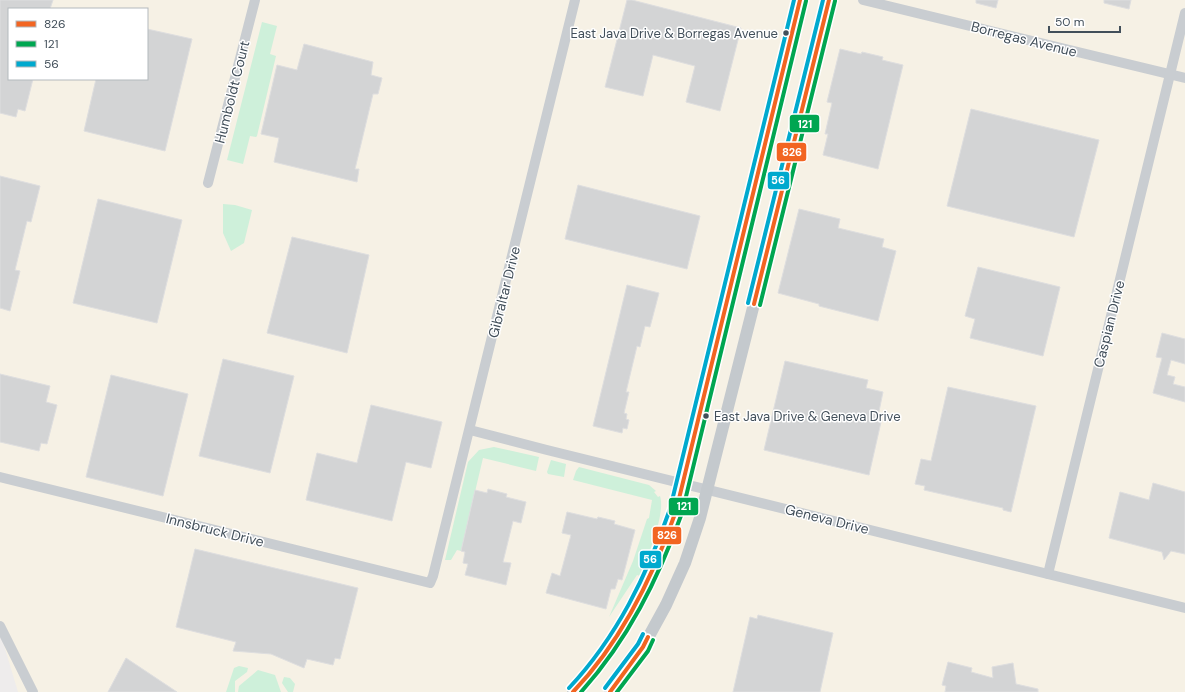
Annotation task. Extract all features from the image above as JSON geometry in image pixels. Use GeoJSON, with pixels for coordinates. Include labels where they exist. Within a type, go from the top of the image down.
{"type":"FeatureCollection","features":[{"type":"Feature","properties":{"kind":"main road"},"geometry":{"type":"LineString","coordinates":[[573,692],[603,656],[618,635],[648,584],[676,511],[800,0]]}},
{"type":"Feature","properties":{"kind":"main road"},"geometry":{"type":"LineString","coordinates":[[610,692],[643,647],[666,605],[686,563],[708,489],[787,176],[829,0]]}},
{"type":"Feature","properties":{"kind":"street","name":"Humboldt Court"},"geometry":{"type":"LineString","coordinates":[[208,183],[255,0]]}},
{"type":"Feature","properties":{"kind":"street","name":"Gibraltar Drive"},"geometry":{"type":"LineString","coordinates":[[430,583],[470,430],[575,0]]}},
{"type":"Feature","properties":{"kind":"street","name":"Borregas Avenue"},"geometry":{"type":"LineString","coordinates":[[863,0],[1185,78]]}},
{"type":"Feature","properties":{"kind":"street","name":"Caspian Drive"},"geometry":{"type":"LineString","coordinates":[[1048,574],[1185,13]]}},
{"type":"Feature","properties":{"kind":"street","name":"Geneva Drive"},"geometry":{"type":"LineString","coordinates":[[470,430],[1185,608]]}},
{"type":"Feature","properties":{"kind":"street","name":"Innsbruck Drive"},"geometry":{"type":"LineString","coordinates":[[0,477],[430,583]]}},
{"type":"Feature","properties":{"kind":"street"},"geometry":{"type":"LineString","coordinates":[[0,626],[33,692]]}},
{"type":"Feature","properties":{"kind":"shaded area"},"geometry":{"type":"Polygon","coordinates":[[[0,0],[1185,0],[1185,692],[18,692],[0,632],[0,0]]]}},
{"type":"Feature","properties":{"kind":"green space"},"geometry":{"type":"Polygon","coordinates":[[[262,22],[277,26],[270,54],[276,56],[257,136],[250,136],[243,164],[227,160],[262,22]]]}},
{"type":"Feature","properties":{"kind":"green space"},"geometry":{"type":"Polygon","coordinates":[[[223,204],[235,205],[252,210],[244,243],[231,251],[223,233],[223,204]]]}},
{"type":"Feature","properties":{"kind":"green space"},"geometry":{"type":"Polygon","coordinates":[[[494,447],[539,457],[536,471],[483,458],[461,551],[457,550],[451,560],[445,560],[468,462],[479,450],[494,447]]]}},
{"type":"Feature","properties":{"kind":"green space"},"geometry":{"type":"Polygon","coordinates":[[[551,460],[566,464],[564,477],[548,474],[547,472],[551,460]]]}},
{"type":"Feature","properties":{"kind":"green space"},"geometry":{"type":"Polygon","coordinates":[[[579,467],[649,485],[656,491],[654,492],[658,497],[660,496],[661,504],[658,524],[651,548],[640,576],[637,575],[609,617],[633,561],[647,519],[649,518],[652,500],[573,480],[579,467]]]}},
{"type":"Feature","properties":{"kind":"green space"},"geometry":{"type":"Polygon","coordinates":[[[239,666],[248,668],[247,672],[235,681],[235,692],[226,692],[234,668],[239,666]]]}},
{"type":"Feature","properties":{"kind":"green space"},"geometry":{"type":"Polygon","coordinates":[[[258,670],[275,675],[281,692],[238,692],[239,686],[258,670]]]}},
{"type":"Feature","properties":{"kind":"green space"},"geometry":{"type":"Polygon","coordinates":[[[284,677],[290,678],[295,684],[293,692],[288,692],[282,683],[284,677]]]}},
{"type":"Feature","properties":{"kind":"building"},"geometry":{"type":"Polygon","coordinates":[[[0,0],[53,0],[50,8],[8,8],[8,80],[33,80],[25,111],[18,109],[16,117],[0,113],[0,0]]]}},
{"type":"Feature","properties":{"kind":"building"},"geometry":{"type":"Polygon","coordinates":[[[627,0],[741,28],[720,111],[686,102],[695,66],[653,55],[643,96],[605,87],[627,0]]]}},
{"type":"Feature","properties":{"kind":"building"},"geometry":{"type":"Polygon","coordinates":[[[976,0],[998,0],[996,8],[976,3],[976,0]]]}},
{"type":"Feature","properties":{"kind":"building"},"geometry":{"type":"Polygon","coordinates":[[[1104,0],[1131,0],[1129,9],[1104,3],[1104,0]]]}},
{"type":"Feature","properties":{"kind":"building"},"geometry":{"type":"Polygon","coordinates":[[[148,29],[192,39],[165,151],[84,131],[96,80],[148,80],[148,29]]]}},
{"type":"Feature","properties":{"kind":"building"},"geometry":{"type":"Polygon","coordinates":[[[304,44],[373,62],[371,75],[382,78],[378,94],[373,94],[355,169],[359,169],[357,182],[274,162],[279,138],[261,134],[277,65],[297,70],[304,44]]]}},
{"type":"Feature","properties":{"kind":"building"},"geometry":{"type":"Polygon","coordinates":[[[840,49],[883,57],[882,60],[903,65],[878,169],[823,155],[828,134],[825,134],[832,103],[827,102],[840,49]]]}},
{"type":"Feature","properties":{"kind":"building"},"geometry":{"type":"Polygon","coordinates":[[[971,109],[1099,140],[1074,237],[947,206],[971,109]]]}},
{"type":"Feature","properties":{"kind":"building"},"geometry":{"type":"Polygon","coordinates":[[[0,176],[40,186],[31,222],[27,221],[15,270],[20,271],[10,311],[0,308],[0,176]]]}},
{"type":"Feature","properties":{"kind":"building"},"geometry":{"type":"Polygon","coordinates":[[[578,185],[700,216],[687,269],[565,239],[578,185]]]}},
{"type":"Feature","properties":{"kind":"building"},"geometry":{"type":"Polygon","coordinates":[[[98,199],[182,220],[157,323],[73,303],[98,199]]]}},
{"type":"Feature","properties":{"kind":"building"},"geometry":{"type":"Polygon","coordinates":[[[799,209],[840,219],[838,228],[884,239],[882,247],[896,251],[878,321],[819,306],[819,304],[778,293],[799,209]]]}},
{"type":"Feature","properties":{"kind":"building"},"geometry":{"type":"Polygon","coordinates":[[[292,237],[369,255],[347,353],[267,333],[292,237]]]}},
{"type":"Feature","properties":{"kind":"building"},"geometry":{"type":"Polygon","coordinates":[[[978,267],[1060,287],[1043,356],[970,338],[975,319],[965,316],[978,267]]]}},
{"type":"Feature","properties":{"kind":"building"},"geometry":{"type":"Polygon","coordinates":[[[627,285],[659,293],[650,327],[645,326],[640,347],[637,346],[626,392],[629,392],[624,413],[627,414],[626,419],[629,420],[627,429],[623,428],[622,433],[593,426],[627,285]]]}},
{"type":"Feature","properties":{"kind":"building"},"geometry":{"type":"Polygon","coordinates":[[[1162,333],[1185,339],[1185,364],[1171,360],[1167,375],[1175,377],[1173,384],[1185,387],[1185,402],[1153,393],[1162,358],[1156,357],[1162,333]]]}},
{"type":"Feature","properties":{"kind":"building"},"geometry":{"type":"Polygon","coordinates":[[[223,359],[294,376],[270,473],[199,456],[223,359]]]}},
{"type":"Feature","properties":{"kind":"building"},"geometry":{"type":"Polygon","coordinates":[[[785,361],[868,380],[866,388],[883,392],[877,421],[881,422],[869,475],[764,450],[785,361]]]}},
{"type":"Feature","properties":{"kind":"building"},"geometry":{"type":"Polygon","coordinates":[[[0,374],[50,386],[46,402],[57,405],[47,444],[41,443],[39,451],[0,442],[0,374]]]}},
{"type":"Feature","properties":{"kind":"building"},"geometry":{"type":"Polygon","coordinates":[[[111,375],[188,394],[163,496],[86,477],[111,375]]]}},
{"type":"Feature","properties":{"kind":"building"},"geometry":{"type":"Polygon","coordinates":[[[948,387],[1036,406],[1011,512],[1003,510],[1003,508],[924,490],[925,486],[915,484],[921,459],[931,461],[948,387]]]}},
{"type":"Feature","properties":{"kind":"building"},"geometry":{"type":"Polygon","coordinates":[[[371,405],[442,422],[431,468],[406,462],[392,521],[306,500],[317,453],[357,463],[371,405]]]}},
{"type":"Feature","properties":{"kind":"building"},"geometry":{"type":"Polygon","coordinates":[[[1153,483],[1185,492],[1185,554],[1171,551],[1164,560],[1162,552],[1109,538],[1120,492],[1149,500],[1153,483]]]}},
{"type":"Feature","properties":{"kind":"building"},"geometry":{"type":"Polygon","coordinates":[[[488,489],[507,494],[506,497],[526,502],[521,523],[513,521],[503,562],[511,563],[506,585],[465,575],[468,564],[463,563],[465,552],[461,551],[475,490],[487,493],[488,489]]]}},
{"type":"Feature","properties":{"kind":"building"},"geometry":{"type":"Polygon","coordinates":[[[567,512],[597,519],[598,517],[615,521],[614,524],[635,530],[622,580],[618,579],[615,589],[611,589],[606,609],[546,593],[552,573],[560,576],[571,535],[562,533],[567,512]]]}},
{"type":"Feature","properties":{"kind":"building"},"geometry":{"type":"Polygon","coordinates":[[[195,549],[358,588],[340,659],[335,658],[333,665],[307,659],[304,668],[271,654],[233,651],[236,642],[176,627],[195,549]]]}},
{"type":"Feature","properties":{"kind":"building"},"geometry":{"type":"Polygon","coordinates":[[[758,615],[833,633],[820,692],[733,692],[750,617],[757,619],[758,615]]]}},
{"type":"Feature","properties":{"kind":"building"},"geometry":{"type":"Polygon","coordinates":[[[126,658],[177,692],[108,692],[126,658]]]}},
{"type":"Feature","properties":{"kind":"building"},"geometry":{"type":"Polygon","coordinates":[[[948,662],[972,668],[971,672],[993,678],[992,667],[1013,663],[1016,684],[1038,689],[1038,692],[945,692],[946,686],[942,685],[948,662]]]}},
{"type":"Feature","properties":{"kind":"transit line","name":"56"},"geometry":{"type":"LineString","coordinates":[[569,688],[602,648],[629,604],[651,558],[670,509],[794,0]]}},
{"type":"Feature","properties":{"kind":"transit line","name":"826"},"geometry":{"type":"LineString","coordinates":[[573,692],[591,672],[621,630],[646,584],[676,511],[800,0]]}},
{"type":"Feature","properties":{"kind":"transit line","name":"56"},"geometry":{"type":"LineString","coordinates":[[748,303],[823,0]]}},
{"type":"Feature","properties":{"kind":"transit line","name":"826"},"geometry":{"type":"LineString","coordinates":[[754,304],[829,0]]}},
{"type":"Feature","properties":{"kind":"transit line","name":"121"},"geometry":{"type":"LineString","coordinates":[[581,692],[613,651],[640,608],[663,562],[682,513],[806,1]]}},
{"type":"Feature","properties":{"kind":"transit line","name":"121"},"geometry":{"type":"LineString","coordinates":[[760,305],[835,1]]}},
{"type":"Feature","properties":{"kind":"transit line","name":"56"},"geometry":{"type":"LineString","coordinates":[[605,688],[638,644],[643,634]]}},
{"type":"Feature","properties":{"kind":"transit line","name":"826"},"geometry":{"type":"LineString","coordinates":[[610,692],[643,647],[648,637]]}},
{"type":"Feature","properties":{"kind":"transit line","name":"121"},"geometry":{"type":"LineString","coordinates":[[617,692],[648,651],[653,640]]}},
{"type":"Feature","properties":{"kind":"place","name":"East Java Drive & Borregas Avenue"},"geometry":{"type":"Point","coordinates":[786,33]}},
{"type":"Feature","properties":{"kind":"place","name":"East Java Drive & Geneva Drive"},"geometry":{"type":"Point","coordinates":[706,416]}}]}
